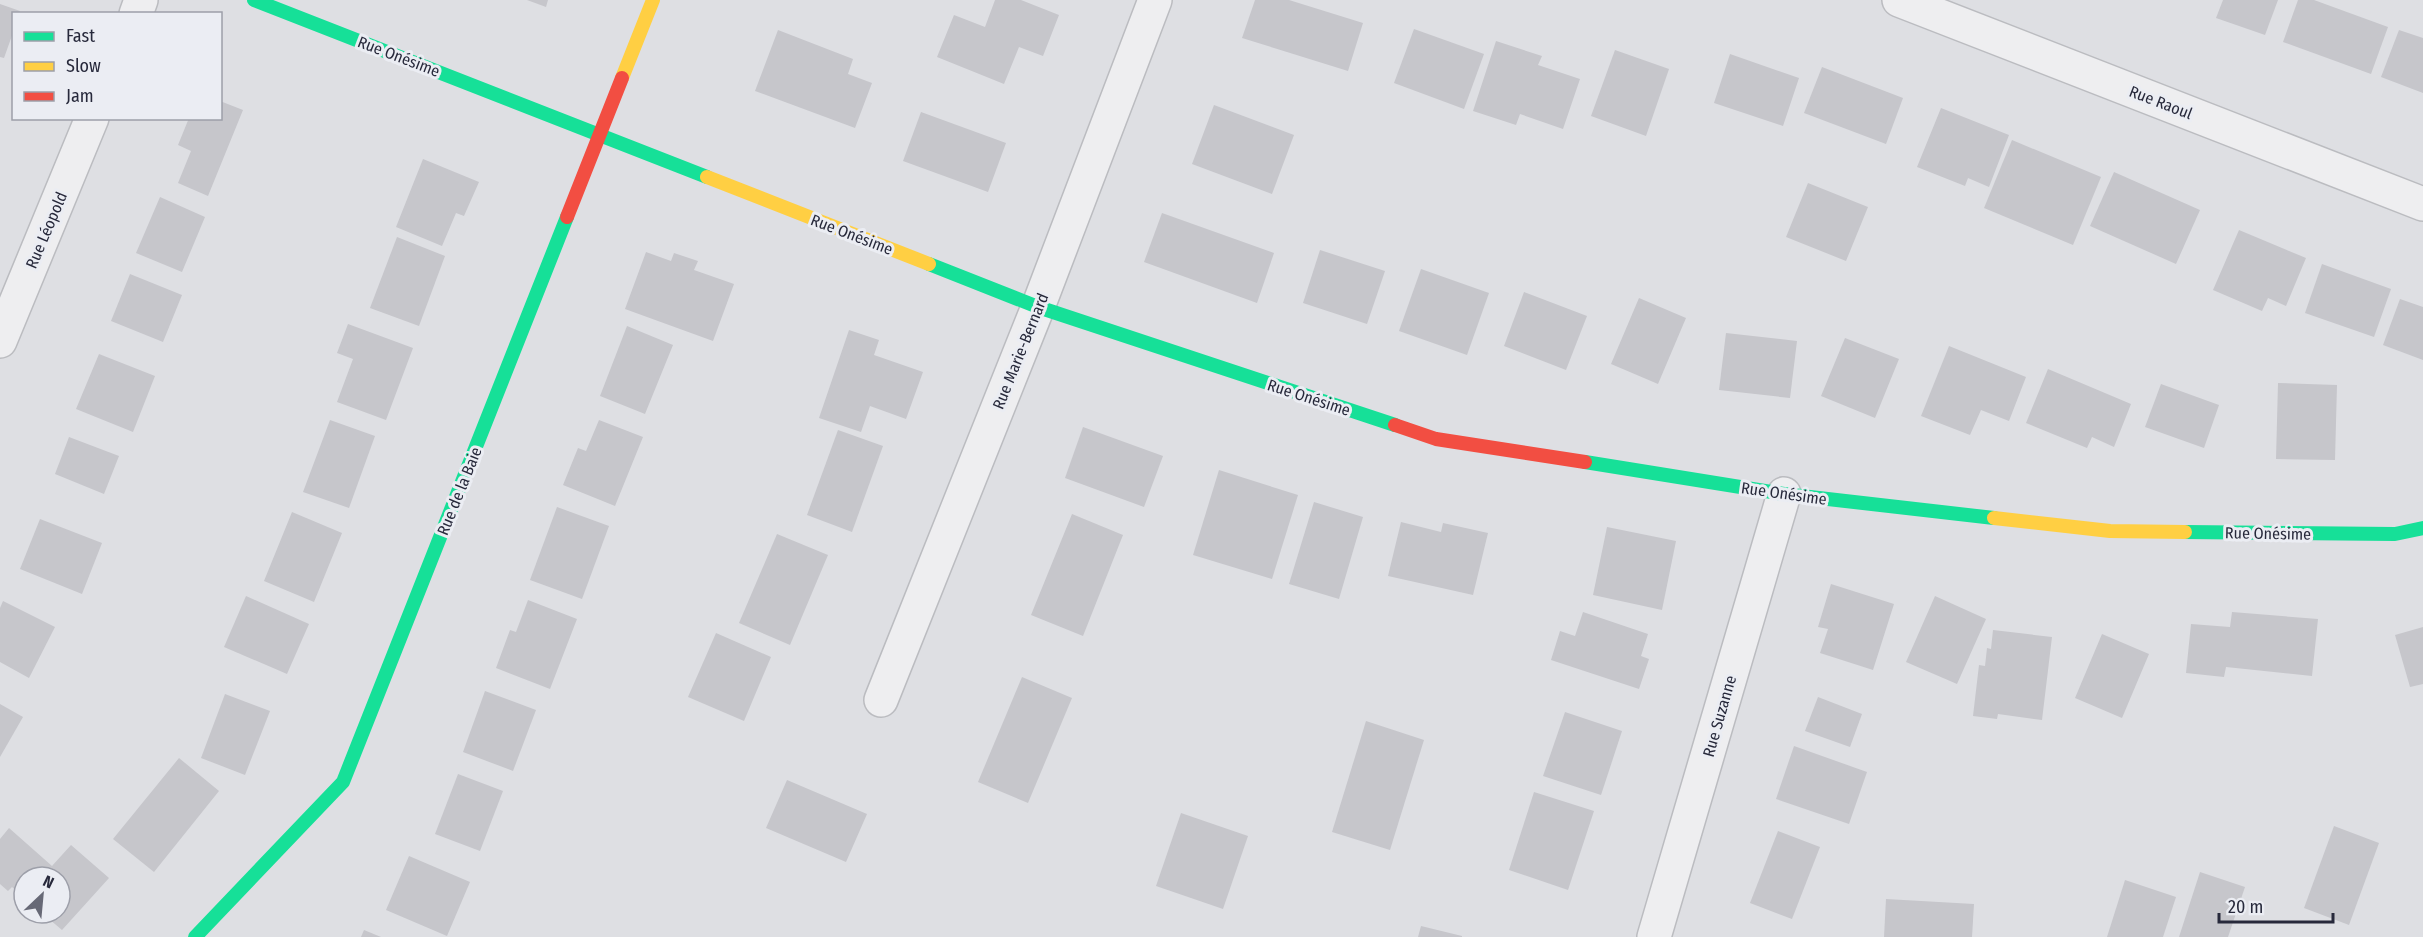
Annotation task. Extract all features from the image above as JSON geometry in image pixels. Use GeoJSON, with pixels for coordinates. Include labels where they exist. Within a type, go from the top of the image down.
{"type":"FeatureCollection","features":[{"type":"Feature","properties":{"kind":"street","name":"Rue Onésime"},"geometry":{"type":"LineString","coordinates":[[254,0],[1038,307],[1436,439],[1784,494],[2110,531],[2395,534],[2423,528]]}},
{"type":"Feature","properties":{"kind":"street","name":"Rue de la Baie"},"geometry":{"type":"LineString","coordinates":[[195,937],[343,782],[653,0]]}},
{"type":"Feature","properties":{"kind":"street","name":"Rue Marie-Bernard"},"geometry":{"type":"LineString","coordinates":[[881,700],[1038,307],[1155,0]]}},
{"type":"Feature","properties":{"kind":"street","name":"Rue Raoul"},"geometry":{"type":"LineString","coordinates":[[1899,0],[2423,204]]}},
{"type":"Feature","properties":{"kind":"street","name":"Rue Léopold"},"geometry":{"type":"LineString","coordinates":[[0,341],[91,120]]}},
{"type":"Feature","properties":{"kind":"street","name":"Rue Suzanne"},"geometry":{"type":"LineString","coordinates":[[1654,937],[1784,494]]}},
{"type":"Feature","properties":{"kind":"building"},"geometry":{"type":"Polygon","coordinates":[[[527,0],[548,0],[546,7],[527,0]]]}},
{"type":"Feature","properties":{"kind":"building"},"geometry":{"type":"Polygon","coordinates":[[[995,0],[1021,0],[1059,15],[1043,56],[1019,47],[1004,84],[937,57],[954,15],[985,27],[995,0]]]}},
{"type":"Feature","properties":{"kind":"building"},"geometry":{"type":"Polygon","coordinates":[[[1255,0],[1289,0],[1363,23],[1348,71],[1242,38],[1255,0]]]}},
{"type":"Feature","properties":{"kind":"building"},"geometry":{"type":"Polygon","coordinates":[[[2223,0],[2278,0],[2265,35],[2216,18],[2223,0]]]}},
{"type":"Feature","properties":{"kind":"building"},"geometry":{"type":"Polygon","coordinates":[[[2298,0],[2314,0],[2388,27],[2371,74],[2283,42],[2298,0]]]}},
{"type":"Feature","properties":{"kind":"building"},"geometry":{"type":"Polygon","coordinates":[[[0,4],[20,11],[12,12],[12,36],[4,58],[0,57],[0,4]]]}},
{"type":"Feature","properties":{"kind":"building"},"geometry":{"type":"Polygon","coordinates":[[[1414,29],[1484,54],[1464,109],[1394,83],[1414,29]]]}},
{"type":"Feature","properties":{"kind":"building"},"geometry":{"type":"Polygon","coordinates":[[[778,30],[853,59],[848,74],[872,83],[855,128],[755,91],[778,30]]]}},
{"type":"Feature","properties":{"kind":"building"},"geometry":{"type":"Polygon","coordinates":[[[2399,30],[2423,38],[2423,93],[2381,77],[2399,30]]]}},
{"type":"Feature","properties":{"kind":"building"},"geometry":{"type":"Polygon","coordinates":[[[1496,41],[1542,56],[1538,65],[1580,79],[1563,129],[1520,114],[1516,125],[1473,111],[1496,41]]]}},
{"type":"Feature","properties":{"kind":"building"},"geometry":{"type":"Polygon","coordinates":[[[1615,50],[1669,69],[1646,136],[1591,116],[1615,50]]]}},
{"type":"Feature","properties":{"kind":"building"},"geometry":{"type":"Polygon","coordinates":[[[1730,54],[1799,78],[1783,126],[1714,103],[1730,54]]]}},
{"type":"Feature","properties":{"kind":"building"},"geometry":{"type":"Polygon","coordinates":[[[1822,67],[1903,98],[1886,144],[1804,113],[1822,67]]]}},
{"type":"Feature","properties":{"kind":"building"},"geometry":{"type":"Polygon","coordinates":[[[222,102],[243,110],[208,196],[178,183],[191,151],[178,145],[188,120],[222,120],[222,102]]]}},
{"type":"Feature","properties":{"kind":"building"},"geometry":{"type":"Polygon","coordinates":[[[1214,105],[1294,135],[1272,194],[1192,164],[1214,105]]]}},
{"type":"Feature","properties":{"kind":"building"},"geometry":{"type":"Polygon","coordinates":[[[1941,108],[2009,135],[1989,187],[1968,178],[1965,186],[1917,167],[1941,108]]]}},
{"type":"Feature","properties":{"kind":"building"},"geometry":{"type":"Polygon","coordinates":[[[921,112],[1006,143],[988,192],[903,161],[921,112]]]}},
{"type":"Feature","properties":{"kind":"building"},"geometry":{"type":"Polygon","coordinates":[[[2012,140],[2101,177],[2073,245],[1984,208],[2012,140]]]}},
{"type":"Feature","properties":{"kind":"building"},"geometry":{"type":"Polygon","coordinates":[[[423,159],[479,182],[464,216],[456,213],[442,246],[396,227],[423,159]]]}},
{"type":"Feature","properties":{"kind":"building"},"geometry":{"type":"Polygon","coordinates":[[[2114,172],[2200,210],[2176,264],[2090,226],[2114,172]]]}},
{"type":"Feature","properties":{"kind":"building"},"geometry":{"type":"Polygon","coordinates":[[[1808,183],[1868,207],[1846,261],[1786,237],[1808,183]]]}},
{"type":"Feature","properties":{"kind":"building"},"geometry":{"type":"Polygon","coordinates":[[[160,197],[205,217],[182,272],[136,253],[160,197]]]}},
{"type":"Feature","properties":{"kind":"building"},"geometry":{"type":"Polygon","coordinates":[[[1162,213],[1274,253],[1257,303],[1144,262],[1162,213]]]}},
{"type":"Feature","properties":{"kind":"building"},"geometry":{"type":"Polygon","coordinates":[[[2239,230],[2306,258],[2286,306],[2268,298],[2262,311],[2213,290],[2239,230]]]}},
{"type":"Feature","properties":{"kind":"building"},"geometry":{"type":"Polygon","coordinates":[[[397,237],[445,256],[419,326],[370,308],[397,237]]]}},
{"type":"Feature","properties":{"kind":"building"},"geometry":{"type":"Polygon","coordinates":[[[1320,250],[1385,271],[1367,324],[1303,303],[1320,250]]]}},
{"type":"Feature","properties":{"kind":"building"},"geometry":{"type":"Polygon","coordinates":[[[646,252],[671,261],[674,253],[698,261],[694,270],[734,284],[713,341],[625,309],[646,252]]]}},
{"type":"Feature","properties":{"kind":"building"},"geometry":{"type":"Polygon","coordinates":[[[2322,264],[2391,289],[2374,337],[2305,313],[2322,264]]]}},
{"type":"Feature","properties":{"kind":"building"},"geometry":{"type":"Polygon","coordinates":[[[1421,269],[1489,293],[1467,355],[1399,331],[1421,269]]]}},
{"type":"Feature","properties":{"kind":"building"},"geometry":{"type":"Polygon","coordinates":[[[130,274],[182,295],[163,342],[111,321],[130,274]]]}},
{"type":"Feature","properties":{"kind":"building"},"geometry":{"type":"Polygon","coordinates":[[[1524,292],[1587,316],[1566,370],[1504,346],[1524,292]]]}},
{"type":"Feature","properties":{"kind":"building"},"geometry":{"type":"Polygon","coordinates":[[[1639,298],[1686,318],[1658,384],[1611,364],[1639,298]]]}},
{"type":"Feature","properties":{"kind":"building"},"geometry":{"type":"Polygon","coordinates":[[[2400,299],[2423,307],[2423,360],[2383,345],[2400,299]]]}},
{"type":"Feature","properties":{"kind":"building"},"geometry":{"type":"Polygon","coordinates":[[[348,324],[413,348],[386,420],[337,402],[353,359],[337,353],[348,324]]]}},
{"type":"Feature","properties":{"kind":"building"},"geometry":{"type":"Polygon","coordinates":[[[627,326],[673,345],[645,414],[600,396],[627,326]]]}},
{"type":"Feature","properties":{"kind":"building"},"geometry":{"type":"Polygon","coordinates":[[[849,330],[879,340],[874,355],[923,372],[906,419],[870,406],[861,432],[819,418],[849,330]]]}},
{"type":"Feature","properties":{"kind":"building"},"geometry":{"type":"Polygon","coordinates":[[[1726,333],[1797,341],[1790,398],[1719,390],[1726,333]]]}},
{"type":"Feature","properties":{"kind":"building"},"geometry":{"type":"Polygon","coordinates":[[[1845,338],[1899,359],[1875,418],[1821,396],[1845,338]]]}},
{"type":"Feature","properties":{"kind":"building"},"geometry":{"type":"Polygon","coordinates":[[[1949,346],[2026,377],[2009,421],[1981,410],[1970,435],[1921,416],[1949,346]]]}},
{"type":"Feature","properties":{"kind":"building"},"geometry":{"type":"Polygon","coordinates":[[[99,354],[155,376],[133,432],[76,409],[99,354]]]}},
{"type":"Feature","properties":{"kind":"building"},"geometry":{"type":"Polygon","coordinates":[[[2048,369],[2131,404],[2114,447],[2092,437],[2087,448],[2026,423],[2048,369]]]}},
{"type":"Feature","properties":{"kind":"building"},"geometry":{"type":"Polygon","coordinates":[[[2278,383],[2337,385],[2335,460],[2276,459],[2278,383]]]}},
{"type":"Feature","properties":{"kind":"building"},"geometry":{"type":"Polygon","coordinates":[[[2161,384],[2219,405],[2204,448],[2145,427],[2161,384]]]}},
{"type":"Feature","properties":{"kind":"building"},"geometry":{"type":"Polygon","coordinates":[[[330,420],[375,436],[349,508],[303,492],[330,420]]]}},
{"type":"Feature","properties":{"kind":"building"},"geometry":{"type":"Polygon","coordinates":[[[599,420],[643,437],[615,506],[563,485],[578,448],[586,451],[599,420]]]}},
{"type":"Feature","properties":{"kind":"building"},"geometry":{"type":"Polygon","coordinates":[[[1083,427],[1163,456],[1144,507],[1065,478],[1083,427]]]}},
{"type":"Feature","properties":{"kind":"building"},"geometry":{"type":"Polygon","coordinates":[[[838,430],[883,446],[852,532],[807,515],[838,430]]]}},
{"type":"Feature","properties":{"kind":"building"},"geometry":{"type":"Polygon","coordinates":[[[69,437],[119,456],[104,494],[55,474],[69,437]]]}},
{"type":"Feature","properties":{"kind":"building"},"geometry":{"type":"Polygon","coordinates":[[[1219,470],[1298,495],[1272,579],[1193,555],[1219,470]]]}},
{"type":"Feature","properties":{"kind":"building"},"geometry":{"type":"Polygon","coordinates":[[[1314,502],[1363,517],[1339,599],[1289,584],[1314,502]]]}},
{"type":"Feature","properties":{"kind":"building"},"geometry":{"type":"Polygon","coordinates":[[[557,507],[609,526],[582,599],[530,580],[557,507]]]}},
{"type":"Feature","properties":{"kind":"building"},"geometry":{"type":"Polygon","coordinates":[[[292,512],[342,533],[314,602],[264,581],[292,512]]]}},
{"type":"Feature","properties":{"kind":"building"},"geometry":{"type":"Polygon","coordinates":[[[1072,514],[1123,535],[1083,636],[1031,615],[1072,514]]]}},
{"type":"Feature","properties":{"kind":"building"},"geometry":{"type":"Polygon","coordinates":[[[40,519],[102,543],[82,594],[20,569],[40,519]]]}},
{"type":"Feature","properties":{"kind":"building"},"geometry":{"type":"Polygon","coordinates":[[[1401,522],[1441,532],[1443,523],[1488,533],[1473,595],[1388,576],[1401,522]]]}},
{"type":"Feature","properties":{"kind":"building"},"geometry":{"type":"Polygon","coordinates":[[[1607,527],[1676,541],[1662,610],[1593,595],[1607,527]]]}},
{"type":"Feature","properties":{"kind":"building"},"geometry":{"type":"Polygon","coordinates":[[[777,534],[828,555],[790,645],[739,623],[777,534]]]}},
{"type":"Feature","properties":{"kind":"building"},"geometry":{"type":"Polygon","coordinates":[[[1831,584],[1894,604],[1873,670],[1820,653],[1828,629],[1818,627],[1831,584]]]}},
{"type":"Feature","properties":{"kind":"building"},"geometry":{"type":"Polygon","coordinates":[[[246,596],[309,624],[287,674],[224,647],[246,596]]]}},
{"type":"Feature","properties":{"kind":"building"},"geometry":{"type":"Polygon","coordinates":[[[1935,596],[1986,619],[1957,684],[1906,662],[1935,596]]]}},
{"type":"Feature","properties":{"kind":"building"},"geometry":{"type":"Polygon","coordinates":[[[528,600],[577,619],[550,689],[496,668],[510,630],[516,632],[528,600]]]}},
{"type":"Feature","properties":{"kind":"building"},"geometry":{"type":"Polygon","coordinates":[[[3,601],[55,627],[29,678],[0,662],[0,608],[3,601]]]}},
{"type":"Feature","properties":{"kind":"building"},"geometry":{"type":"Polygon","coordinates":[[[1583,612],[1648,634],[1641,656],[1649,659],[1639,689],[1551,660],[1560,631],[1575,636],[1583,612]]]}},
{"type":"Feature","properties":{"kind":"building"},"geometry":{"type":"Polygon","coordinates":[[[2232,612],[2318,619],[2312,676],[2226,667],[2224,677],[2186,673],[2191,624],[2230,627],[2232,612]]]}},
{"type":"Feature","properties":{"kind":"building"},"geometry":{"type":"Polygon","coordinates":[[[2423,627],[2423,684],[2410,687],[2395,635],[2423,627]]]}},
{"type":"Feature","properties":{"kind":"building"},"geometry":{"type":"Polygon","coordinates":[[[1993,630],[2052,637],[2042,720],[1998,714],[1997,719],[1973,716],[1979,665],[1985,666],[1987,648],[1991,649],[1993,630]]]}},
{"type":"Feature","properties":{"kind":"building"},"geometry":{"type":"Polygon","coordinates":[[[716,633],[771,657],[744,721],[688,697],[716,633]]]}},
{"type":"Feature","properties":{"kind":"building"},"geometry":{"type":"Polygon","coordinates":[[[2102,634],[2149,654],[2122,718],[2075,698],[2102,634]]]}},
{"type":"Feature","properties":{"kind":"building"},"geometry":{"type":"Polygon","coordinates":[[[1022,677],[1072,698],[1028,803],[978,782],[1022,677]]]}},
{"type":"Feature","properties":{"kind":"building"},"geometry":{"type":"Polygon","coordinates":[[[485,691],[536,710],[513,771],[463,752],[485,691]]]}},
{"type":"Feature","properties":{"kind":"building"},"geometry":{"type":"Polygon","coordinates":[[[225,694],[270,711],[245,775],[201,758],[225,694]]]}},
{"type":"Feature","properties":{"kind":"building"},"geometry":{"type":"Polygon","coordinates":[[[1818,697],[1862,714],[1850,747],[1805,731],[1818,697]]]}},
{"type":"Feature","properties":{"kind":"building"},"geometry":{"type":"Polygon","coordinates":[[[0,704],[23,717],[0,757],[0,704]]]}},
{"type":"Feature","properties":{"kind":"building"},"geometry":{"type":"Polygon","coordinates":[[[1565,712],[1622,731],[1601,795],[1543,776],[1565,712]]]}},
{"type":"Feature","properties":{"kind":"building"},"geometry":{"type":"Polygon","coordinates":[[[1366,721],[1424,740],[1390,850],[1332,832],[1366,721]]]}},
{"type":"Feature","properties":{"kind":"building"},"geometry":{"type":"Polygon","coordinates":[[[1794,746],[1867,772],[1849,824],[1776,799],[1794,746]]]}},
{"type":"Feature","properties":{"kind":"building"},"geometry":{"type":"Polygon","coordinates":[[[179,758],[219,791],[154,872],[113,839],[179,758]]]}},
{"type":"Feature","properties":{"kind":"building"},"geometry":{"type":"Polygon","coordinates":[[[458,774],[503,791],[480,851],[435,834],[458,774]]]}},
{"type":"Feature","properties":{"kind":"building"},"geometry":{"type":"Polygon","coordinates":[[[787,780],[867,814],[846,862],[766,828],[787,780]]]}},
{"type":"Feature","properties":{"kind":"building"},"geometry":{"type":"Polygon","coordinates":[[[1534,792],[1594,811],[1568,890],[1509,870],[1534,792]]]}},
{"type":"Feature","properties":{"kind":"building"},"geometry":{"type":"Polygon","coordinates":[[[1181,813],[1248,836],[1223,909],[1156,886],[1181,813]]]}},
{"type":"Feature","properties":{"kind":"building"},"geometry":{"type":"Polygon","coordinates":[[[2334,826],[2379,843],[2349,925],[2304,908],[2334,826]]]}},
{"type":"Feature","properties":{"kind":"building"},"geometry":{"type":"Polygon","coordinates":[[[9,828],[51,865],[12,865],[12,887],[8,891],[0,884],[0,839],[9,828]]]}},
{"type":"Feature","properties":{"kind":"building"},"geometry":{"type":"Polygon","coordinates":[[[1778,831],[1820,847],[1792,919],[1750,903],[1778,831]]]}},
{"type":"Feature","properties":{"kind":"building"},"geometry":{"type":"Polygon","coordinates":[[[71,845],[109,878],[72,919],[72,865],[53,865],[71,845]]]}},
{"type":"Feature","properties":{"kind":"building"},"geometry":{"type":"Polygon","coordinates":[[[409,856],[470,882],[447,936],[386,910],[409,856]]]}},
{"type":"Feature","properties":{"kind":"building"},"geometry":{"type":"Polygon","coordinates":[[[2200,872],[2245,887],[2228,937],[2179,937],[2200,872]]]}},
{"type":"Feature","properties":{"kind":"building"},"geometry":{"type":"Polygon","coordinates":[[[2125,880],[2176,897],[2163,937],[2107,937],[2125,880]]]}},
{"type":"Feature","properties":{"kind":"building"},"geometry":{"type":"Polygon","coordinates":[[[1886,899],[1974,904],[1972,937],[1884,937],[1886,899]]]}},
{"type":"Feature","properties":{"kind":"building"},"geometry":{"type":"Polygon","coordinates":[[[56,925],[67,925],[62,930],[56,925]]]}},
{"type":"Feature","properties":{"kind":"building"},"geometry":{"type":"Polygon","coordinates":[[[1421,926],[1462,936],[1462,937],[1418,937],[1421,926]]]}},
{"type":"Feature","properties":{"kind":"building"},"geometry":{"type":"Polygon","coordinates":[[[364,930],[381,937],[361,937],[364,930]]]}},
{"type":"Feature","properties":{"kind":"traffic: fast"},"geometry":{"type":"LineString","coordinates":[[254,0],[707,177]]}},
{"type":"Feature","properties":{"kind":"traffic: fast"},"geometry":{"type":"LineString","coordinates":[[195,937],[343,782],[567,217]]}},
{"type":"Feature","properties":{"kind":"traffic: fast"},"geometry":{"type":"LineString","coordinates":[[929,264],[1038,307],[1395,425]]}},
{"type":"Feature","properties":{"kind":"traffic: fast"},"geometry":{"type":"LineString","coordinates":[[1585,462],[1784,494],[1994,518]]}},
{"type":"Feature","properties":{"kind":"traffic: fast"},"geometry":{"type":"LineString","coordinates":[[2185,532],[2395,534],[2423,528]]}},
{"type":"Feature","properties":{"kind":"traffic: slow"},"geometry":{"type":"LineString","coordinates":[[622,78],[653,0]]}},
{"type":"Feature","properties":{"kind":"traffic: slow"},"geometry":{"type":"LineString","coordinates":[[707,177],[929,264]]}},
{"type":"Feature","properties":{"kind":"traffic: slow"},"geometry":{"type":"LineString","coordinates":[[1994,518],[2110,531],[2185,532]]}},
{"type":"Feature","properties":{"kind":"traffic: jam"},"geometry":{"type":"LineString","coordinates":[[567,217],[622,78]]}},
{"type":"Feature","properties":{"kind":"traffic: jam"},"geometry":{"type":"LineString","coordinates":[[1395,425],[1436,439],[1585,462]]}}]}
